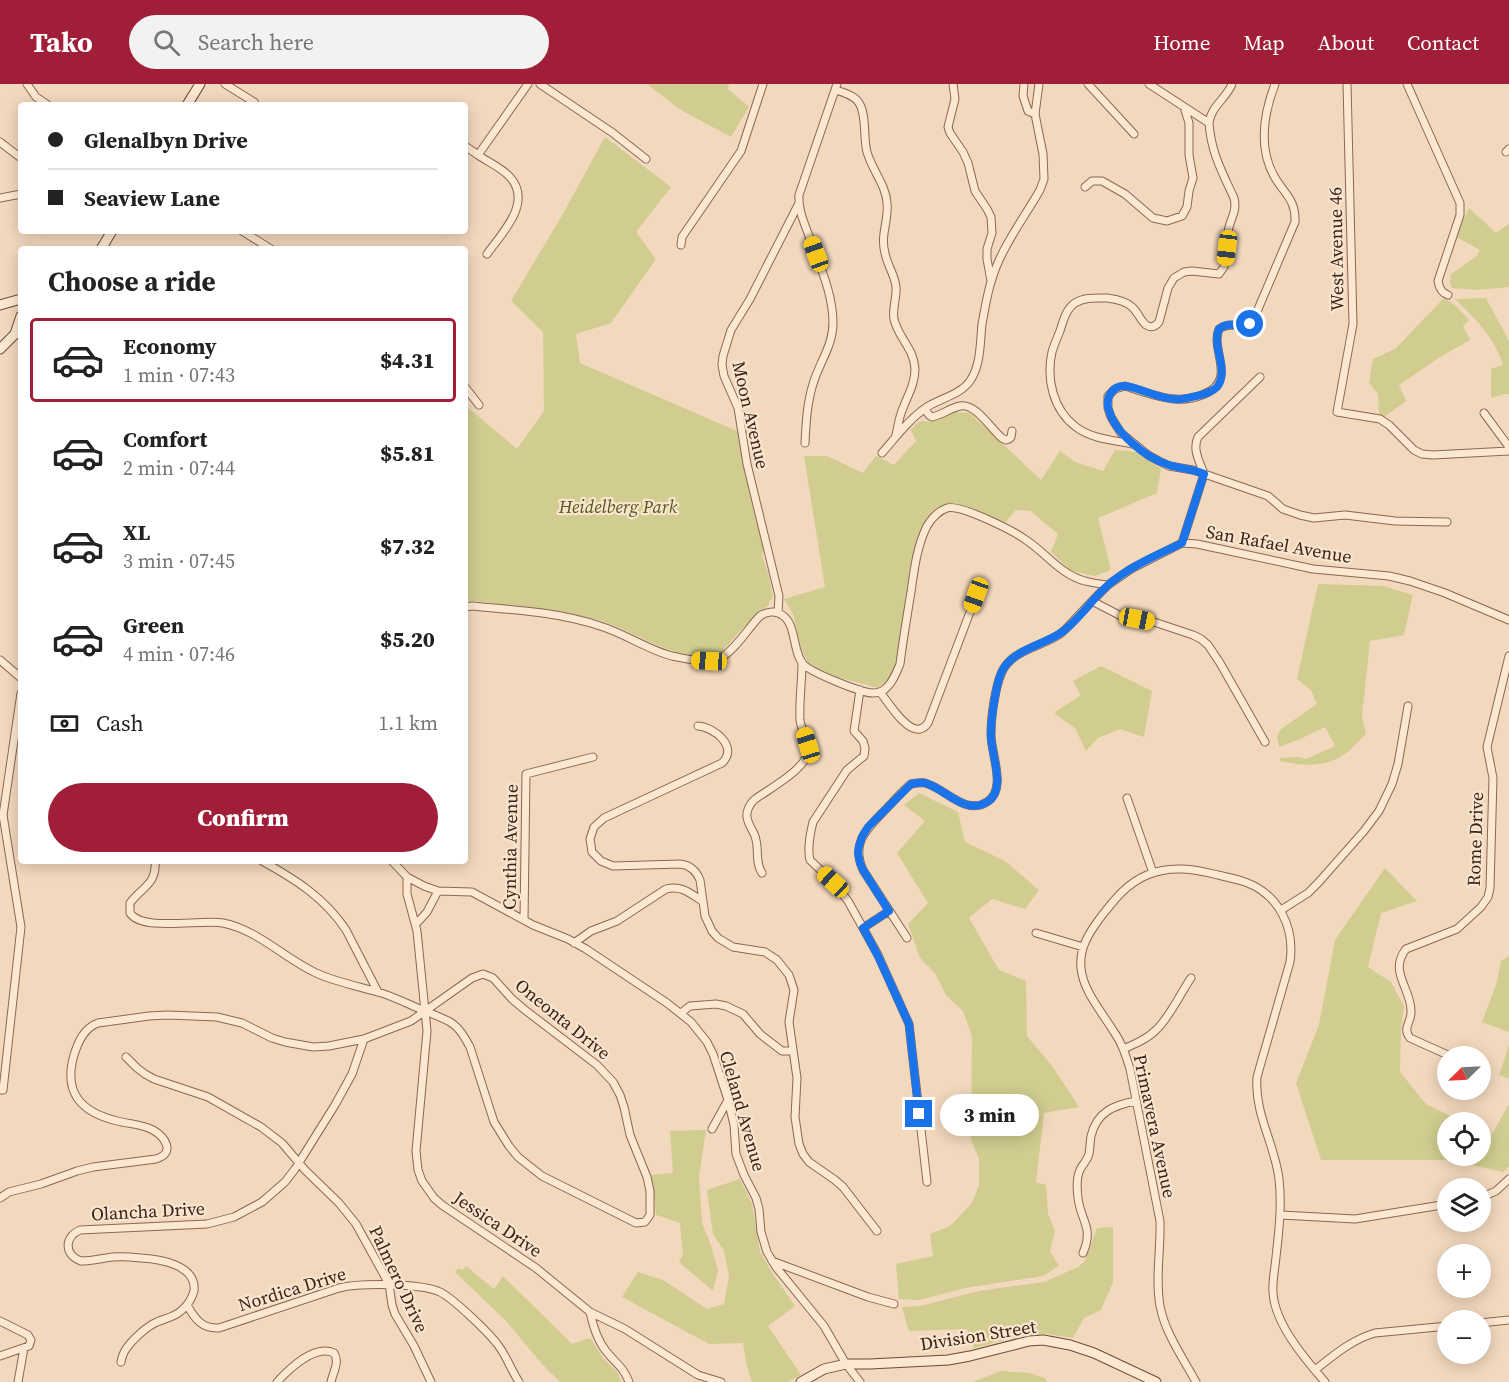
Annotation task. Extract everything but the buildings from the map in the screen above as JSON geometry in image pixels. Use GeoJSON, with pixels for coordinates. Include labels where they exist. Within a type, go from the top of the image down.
{"type":"FeatureCollection","features":[{"type":"Feature","properties":{"kind":"street"},"geometry":{"type":"LineString","coordinates":[[27,84],[36,97],[44,102]]}},
{"type":"Feature","properties":{"kind":"street"},"geometry":{"type":"LineString","coordinates":[[189,102],[200,84]]}},
{"type":"Feature","properties":{"kind":"street"},"geometry":{"type":"LineString","coordinates":[[225,84],[254,102]]}},
{"type":"Feature","properties":{"kind":"street"},"geometry":{"type":"LineString","coordinates":[[478,155],[528,84]]}},
{"type":"Feature","properties":{"kind":"street"},"geometry":{"type":"LineString","coordinates":[[540,84],[646,159]]}},
{"type":"Feature","properties":{"kind":"street"},"geometry":{"type":"LineString","coordinates":[[681,245],[682,237],[741,151],[763,84]]}},
{"type":"Feature","properties":{"kind":"street"},"geometry":{"type":"LineString","coordinates":[[952,84],[955,99],[948,127],[968,163],[975,191],[991,217],[992,233],[987,249],[991,281]]}},
{"type":"Feature","properties":{"kind":"street"},"geometry":{"type":"LineString","coordinates":[[1024,84],[1025,104],[1028,111],[1035,114]]}},
{"type":"Feature","properties":{"kind":"street"},"geometry":{"type":"LineString","coordinates":[[882,453],[913,418],[964,388],[974,375],[991,281],[1001,256],[1044,179],[1042,144],[1035,114],[1039,84]]}},
{"type":"Feature","properties":{"kind":"street"},"geometry":{"type":"LineString","coordinates":[[1088,84],[1134,134]]}},
{"type":"Feature","properties":{"kind":"street"},"geometry":{"type":"LineString","coordinates":[[1149,84],[1209,123]]}},
{"type":"Feature","properties":{"kind":"street"},"geometry":{"type":"LineString","coordinates":[[1135,444],[1094,436],[1069,421],[1062,413],[1053,394],[1050,371],[1052,352],[1069,309],[1080,301],[1100,298],[1124,302],[1135,310],[1146,326],[1153,327],[1159,322],[1170,283],[1178,274],[1192,271],[1215,274],[1222,271],[1236,204],[1212,148],[1209,123],[1212,110],[1233,84]]}},
{"type":"Feature","properties":{"kind":"street"},"geometry":{"type":"LineString","coordinates":[[1275,84],[1266,118],[1265,152],[1274,175],[1291,198],[1295,222],[1253,321],[1245,326],[1227,324],[1217,332],[1221,377],[1216,387],[1206,394],[1182,399],[1168,398],[1125,386],[1119,387],[1111,392],[1107,401],[1111,417],[1121,433],[1159,461],[1193,470],[1268,496],[1283,509],[1307,517],[1345,515],[1395,521],[1447,522]]}},
{"type":"Feature","properties":{"kind":"street","name":"West Avenue 46"},"geometry":{"type":"LineString","coordinates":[[1347,84],[1353,324],[1337,412],[1380,419],[1414,450],[1422,454],[1509,449]]}},
{"type":"Feature","properties":{"kind":"street"},"geometry":{"type":"LineString","coordinates":[[1407,84],[1459,198],[1460,215],[1438,280],[1440,289],[1448,295]]}},
{"type":"Feature","properties":{"kind":"street"},"geometry":{"type":"LineString","coordinates":[[837,87],[860,103],[866,150],[886,194],[887,212],[883,242],[884,252],[896,286],[894,318],[913,357],[915,373],[899,418],[895,437]]}},
{"type":"Feature","properties":{"kind":"street","name":"Moon Avenue"},"geometry":{"type":"LineString","coordinates":[[778,613],[779,596],[747,464],[738,408],[724,376],[723,356],[731,330],[750,299],[799,203],[799,195],[837,87]]}},
{"type":"Feature","properties":{"kind":"street"},"geometry":{"type":"LineString","coordinates":[[1085,187],[1092,181],[1102,181],[1125,194],[1154,218],[1167,221],[1182,216],[1187,207],[1189,191],[1194,178],[1190,155],[1190,123],[1184,107]]}},
{"type":"Feature","properties":{"kind":"street"},"geometry":{"type":"LineString","coordinates":[[0,142],[18,156]]}},
{"type":"Feature","properties":{"kind":"street"},"geometry":{"type":"LineString","coordinates":[[468,148],[508,176],[517,189],[517,210],[514,217],[487,254]]}},
{"type":"Feature","properties":{"kind":"street"},"geometry":{"type":"LineString","coordinates":[[0,198],[18,195]]}},
{"type":"Feature","properties":{"kind":"street"},"geometry":{"type":"LineString","coordinates":[[799,203],[826,284],[833,324],[830,345],[809,398],[805,443]]}},
{"type":"Feature","properties":{"kind":"street"},"geometry":{"type":"LineString","coordinates":[[247,234],[266,246]]}},
{"type":"Feature","properties":{"kind":"street"},"geometry":{"type":"LineString","coordinates":[[0,305],[18,300]]}},
{"type":"Feature","properties":{"kind":"street"},"geometry":{"type":"LineString","coordinates":[[0,349],[15,334],[18,325]]}},
{"type":"Feature","properties":{"kind":"street"},"geometry":{"type":"LineString","coordinates":[[1182,543],[1204,474],[1195,451],[1198,437],[1260,376]]}},
{"type":"Feature","properties":{"kind":"street"},"geometry":{"type":"LineString","coordinates":[[468,391],[478,405]]}},
{"type":"Feature","properties":{"kind":"street"},"geometry":{"type":"LineString","coordinates":[[925,409],[932,417],[960,406],[966,406],[977,412],[1002,438],[1009,440],[1012,431]]}},
{"type":"Feature","properties":{"kind":"street"},"geometry":{"type":"LineString","coordinates":[[1484,413],[1509,449]]}},
{"type":"Feature","properties":{"kind":"street"},"geometry":{"type":"LineString","coordinates":[[802,663],[812,671],[860,690],[871,693],[880,692],[887,687],[895,677],[900,664],[917,555],[927,527],[935,515],[945,508],[958,508],[994,523],[1026,539],[1074,577],[1085,582],[1108,585]]}},
{"type":"Feature","properties":{"kind":"street","name":"San Rafael Avenue"},"geometry":{"type":"LineString","coordinates":[[889,911],[860,863],[858,853],[862,837],[868,827],[911,784],[925,783],[963,804],[980,806],[988,802],[996,790],[997,778],[990,734],[1001,672],[1007,663],[1016,655],[1060,634],[1108,585],[1131,569],[1182,543],[1197,544],[1313,568],[1389,576],[1445,593],[1509,620]]}},
{"type":"Feature","properties":{"kind":"street"},"geometry":{"type":"LineString","coordinates":[[880,692],[903,722],[913,729],[922,729],[928,723],[978,591]]}},
{"type":"Feature","properties":{"kind":"street"},"geometry":{"type":"LineString","coordinates":[[1092,601],[1120,616],[1154,622],[1201,639],[1220,663],[1265,741]]}},
{"type":"Feature","properties":{"kind":"street"},"geometry":{"type":"LineString","coordinates":[[468,607],[556,615],[600,626],[669,655],[709,661],[722,657],[765,613],[778,613],[787,619],[802,663],[800,722],[808,745],[808,752],[807,758],[785,780],[750,804],[747,818],[757,842],[757,857],[762,873]]}},
{"type":"Feature","properties":{"kind":"street","name":"Rome Drive"},"geometry":{"type":"LineString","coordinates":[[1437,1050],[1410,1038],[1406,1033],[1412,1010],[1400,977],[1402,955],[1406,949],[1457,929],[1481,907],[1488,897],[1493,778],[1487,747],[1509,656]]}},
{"type":"Feature","properties":{"kind":"street"},"geometry":{"type":"LineString","coordinates":[[0,660],[18,675]]}},
{"type":"Feature","properties":{"kind":"street"},"geometry":{"type":"LineString","coordinates":[[860,690],[854,731],[863,741],[864,756],[847,770],[813,822],[810,831],[809,856],[810,860],[833,882],[848,901],[878,956],[909,1024],[927,1182]]}},
{"type":"Feature","properties":{"kind":"street"},"geometry":{"type":"LineString","coordinates":[[1281,910],[1308,893],[1318,883],[1379,811],[1392,784],[1398,764],[1408,706]]}},
{"type":"Feature","properties":{"kind":"street"},"geometry":{"type":"LineString","coordinates":[[0,1090],[3,1090],[21,927],[3,815],[18,713]]}},
{"type":"Feature","properties":{"kind":"street"},"geometry":{"type":"LineString","coordinates":[[698,726],[704,727],[725,741],[729,751],[726,760],[604,818],[594,826],[590,846],[596,857],[606,865],[680,864],[690,866],[700,880],[708,924],[718,938],[733,947],[765,952],[777,960],[789,975],[794,990],[789,1022],[797,1086],[795,1117],[799,1144],[803,1154],[816,1168],[843,1187],[877,1231]]}},
{"type":"Feature","properties":{"kind":"street","name":"Cynthia Avenue"},"geometry":{"type":"LineString","coordinates":[[524,920],[526,774],[592,757]]}},
{"type":"Feature","properties":{"kind":"street"},"geometry":{"type":"LineString","coordinates":[[1127,798],[1153,873],[1177,868],[1189,869],[1245,882],[1265,893],[1281,910],[1290,931],[1290,962],[1257,1077],[1256,1088],[1259,1107],[1279,1177],[1281,1215],[1273,1284],[1275,1304],[1282,1324],[1325,1382]]}},
{"type":"Feature","properties":{"kind":"street"},"geometry":{"type":"LineString","coordinates":[[155,864],[153,878],[130,903],[130,913],[137,920],[154,924],[210,922],[234,926],[269,944],[313,972],[348,985],[378,992],[425,1011]]}},
{"type":"Feature","properties":{"kind":"street"},"geometry":{"type":"LineString","coordinates":[[268,864],[303,885],[340,920],[378,992]]}},
{"type":"Feature","properties":{"kind":"street","name":"Cleland Avenue"},"geometry":{"type":"LineString","coordinates":[[395,864],[407,878],[424,886],[438,891],[472,892],[574,943],[692,1022],[713,1054],[728,1100],[734,1125],[736,1154],[756,1198],[763,1243],[772,1261],[824,1326],[846,1364],[860,1382]]}},
{"type":"Feature","properties":{"kind":"street","name":"Primavera Avenue"},"geometry":{"type":"LineString","coordinates":[[1153,873],[1134,882],[1116,898],[1091,930],[1083,947],[1081,967],[1086,988],[1116,1034],[1130,1070],[1160,1221],[1160,1307],[1169,1332],[1196,1382]]}},
{"type":"Feature","properties":{"kind":"street","name":"Jessica Drive"},"geometry":{"type":"LineString","coordinates":[[407,878],[407,894],[416,924],[427,1031],[416,1151],[422,1181],[442,1205],[536,1268],[590,1312],[625,1329],[698,1375],[721,1382]]}},
{"type":"Feature","properties":{"kind":"street"},"geometry":{"type":"LineString","coordinates":[[574,943],[591,931],[617,921],[672,888],[684,889],[702,901]]}},
{"type":"Feature","properties":{"kind":"street"},"geometry":{"type":"LineString","coordinates":[[416,924],[427,912],[438,891]]}},
{"type":"Feature","properties":{"kind":"street"},"geometry":{"type":"LineString","coordinates":[[863,928],[889,911],[908,938]]}},
{"type":"Feature","properties":{"kind":"street"},"geometry":{"type":"LineString","coordinates":[[1036,933],[1083,947]]}},
{"type":"Feature","properties":{"kind":"street","name":"Oneonta Drive"},"geometry":{"type":"LineString","coordinates":[[0,1198],[9,1192],[77,1171],[156,1159],[164,1155],[167,1146],[165,1139],[152,1130],[102,1116],[90,1111],[78,1100],[71,1079],[74,1056],[82,1035],[93,1025],[159,1015],[217,1017],[242,1023],[272,1038],[299,1045],[329,1046],[364,1040],[411,1022],[425,1011],[472,978],[483,974],[493,978],[525,1011],[597,1065],[613,1082],[620,1095],[630,1135],[647,1177],[651,1203],[650,1215],[645,1222],[636,1223],[542,1176],[518,1157],[494,1122],[465,1038],[452,1023],[425,1011]]}},
{"type":"Feature","properties":{"kind":"street"},"geometry":{"type":"LineString","coordinates":[[1123,1049],[1146,1038],[1156,1030],[1191,978]]}},
{"type":"Feature","properties":{"kind":"street"},"geometry":{"type":"LineString","coordinates":[[681,1013],[690,1006],[716,1004],[726,1006],[743,1014],[760,1034],[782,1051],[793,1051]]}},
{"type":"Feature","properties":{"kind":"street","name":"Olancha Drive"},"geometry":{"type":"LineString","coordinates":[[187,1305],[192,1296],[193,1283],[183,1269],[161,1261],[143,1258],[114,1257],[81,1261],[72,1256],[70,1252],[71,1236],[80,1230],[207,1224],[248,1210],[268,1197],[285,1182],[299,1163],[344,1090],[364,1040]]}},
{"type":"Feature","properties":{"kind":"street","name":"Palmero Drive"},"geometry":{"type":"LineString","coordinates":[[126,1058],[154,1079],[208,1097],[261,1127],[282,1143],[347,1212],[356,1224],[389,1285],[395,1314],[414,1346],[431,1382]]}},
{"type":"Feature","properties":{"kind":"street"},"geometry":{"type":"LineString","coordinates":[[712,1129],[728,1100]]}},
{"type":"Feature","properties":{"kind":"street"},"geometry":{"type":"LineString","coordinates":[[1083,1253],[1088,1230],[1078,1201],[1078,1175],[1088,1156],[1092,1133],[1106,1111],[1120,1104],[1136,1101]]}},
{"type":"Feature","properties":{"kind":"street"},"geometry":{"type":"LineString","coordinates":[[1491,1193],[1509,1179]]}},
{"type":"Feature","properties":{"kind":"street"},"geometry":{"type":"LineString","coordinates":[[1281,1215],[1355,1219],[1437,1206]]}},
{"type":"Feature","properties":{"kind":"street"},"geometry":{"type":"LineString","coordinates":[[772,1261],[868,1297],[894,1304]]}},
{"type":"Feature","properties":{"kind":"street","name":"Nordica Drive"},"geometry":{"type":"LineString","coordinates":[[187,1305],[201,1324],[207,1328],[219,1328],[339,1288],[362,1284],[434,1290],[450,1298],[498,1345],[519,1382]]}},
{"type":"Feature","properties":{"kind":"street"},"geometry":{"type":"LineString","coordinates":[[121,1362],[126,1349],[146,1329],[158,1321],[174,1316],[187,1305]]}},
{"type":"Feature","properties":{"kind":"street"},"geometry":{"type":"LineString","coordinates":[[590,1312],[594,1330],[608,1353],[620,1365],[629,1382]]}},
{"type":"Feature","properties":{"kind":"street"},"geometry":{"type":"LineString","coordinates":[[1491,1322],[1509,1320]]}},
{"type":"Feature","properties":{"kind":"street"},"geometry":{"type":"LineString","coordinates":[[0,1321],[31,1337],[30,1344],[24,1348],[0,1356]]}},
{"type":"Feature","properties":{"kind":"street"},"geometry":{"type":"LineString","coordinates":[[1315,1370],[1344,1347],[1364,1336],[1437,1327]]}},
{"type":"Feature","properties":{"kind":"street","name":"Division Street"},"geometry":{"type":"LineString","coordinates":[[801,1382],[825,1370],[846,1364],[948,1360],[1029,1341],[1043,1340],[1078,1347],[1156,1382]]}},
{"type":"Feature","properties":{"kind":"street"},"geometry":{"type":"LineString","coordinates":[[18,1382],[24,1348]]}},
{"type":"Feature","properties":{"kind":"street"},"geometry":{"type":"LineString","coordinates":[[277,1382],[297,1362],[326,1351],[334,1353],[337,1358],[331,1382]]}},
{"type":"Feature","properties":{"kind":"green space"},"geometry":{"type":"Polygon","coordinates":[[[647,84],[729,84],[728,89],[749,107],[731,137],[681,110],[647,84]]]}},
{"type":"Feature","properties":{"kind":"green space","name":"Heidelberg Park"},"geometry":{"type":"Polygon","coordinates":[[[605,137],[671,187],[636,232],[656,259],[611,323],[576,334],[580,363],[739,432],[744,468],[773,598],[769,605],[759,612],[723,650],[716,654],[704,657],[675,652],[596,619],[528,607],[468,602],[468,408],[517,449],[544,411],[543,332],[511,301],[605,137]]]}},
{"type":"Feature","properties":{"kind":"green space"},"geometry":{"type":"Polygon","coordinates":[[[1469,208],[1496,233],[1509,224],[1509,287],[1478,290],[1452,288],[1451,274],[1477,256],[1480,250],[1456,237],[1469,208]]]}},
{"type":"Feature","properties":{"kind":"green space"},"geometry":{"type":"Polygon","coordinates":[[[1444,298],[1456,306],[1469,320],[1463,326],[1470,340],[1399,385],[1406,401],[1384,417],[1379,414],[1378,394],[1369,383],[1373,359],[1395,349],[1444,298]]]}},
{"type":"Feature","properties":{"kind":"green space"},"geometry":{"type":"Polygon","coordinates":[[[1486,298],[1509,341],[1509,394],[1491,398],[1491,369],[1503,365],[1484,329],[1455,299],[1486,298]]]}},
{"type":"Feature","properties":{"kind":"green space"},"geometry":{"type":"Polygon","coordinates":[[[954,412],[970,413],[1041,480],[1060,451],[1075,462],[1103,471],[1115,450],[1137,452],[1161,469],[1157,493],[1098,518],[1111,570],[1095,576],[1071,571],[1051,552],[1058,534],[1031,511],[1016,510],[1004,524],[954,504],[942,506],[933,511],[923,525],[909,578],[894,673],[878,688],[830,675],[808,663],[801,647],[793,614],[784,599],[825,587],[804,456],[827,456],[863,473],[876,456],[894,465],[916,441],[911,430],[917,423],[937,420],[954,412]]]}},
{"type":"Feature","properties":{"kind":"green space"},"geometry":{"type":"Polygon","coordinates":[[[1318,584],[1383,586],[1413,595],[1404,635],[1370,641],[1362,716],[1366,734],[1348,752],[1337,759],[1313,765],[1297,764],[1280,761],[1280,758],[1306,759],[1335,746],[1325,727],[1279,747],[1277,736],[1281,729],[1317,704],[1311,690],[1297,679],[1318,584]]]}},
{"type":"Feature","properties":{"kind":"green space"},"geometry":{"type":"Polygon","coordinates":[[[1101,666],[1152,691],[1144,737],[1120,729],[1098,738],[1086,751],[1075,728],[1055,712],[1081,695],[1073,681],[1101,666]]]}},
{"type":"Feature","properties":{"kind":"green space"},"geometry":{"type":"Polygon","coordinates":[[[919,793],[958,812],[965,842],[1005,861],[1039,890],[1025,909],[992,899],[969,918],[999,970],[1026,981],[1027,1036],[1053,1067],[1079,1107],[1044,1113],[1036,1182],[1046,1185],[1048,1214],[1055,1231],[1050,1251],[1059,1266],[1043,1276],[965,1288],[919,1300],[899,1299],[896,1264],[933,1256],[930,1234],[950,1226],[972,1203],[979,1185],[979,1159],[971,1140],[972,1036],[963,1011],[946,995],[935,973],[920,958],[908,924],[928,903],[897,853],[925,821],[904,805],[919,793]]]}},
{"type":"Feature","properties":{"kind":"green space"},"geometry":{"type":"Polygon","coordinates":[[[1385,868],[1417,901],[1381,913],[1368,967],[1391,982],[1404,1006],[1400,1072],[1426,1104],[1442,1112],[1437,1112],[1437,1160],[1321,1160],[1296,1083],[1319,1025],[1335,940],[1385,868]]]}},
{"type":"Feature","properties":{"kind":"green space"},"geometry":{"type":"Polygon","coordinates":[[[1509,956],[1509,1032],[1482,1022],[1497,982],[1501,961],[1509,956]]]}},
{"type":"Feature","properties":{"kind":"green space"},"geometry":{"type":"Polygon","coordinates":[[[1509,1045],[1509,1079],[1499,1075],[1509,1045]]]}},
{"type":"Feature","properties":{"kind":"green space"},"geometry":{"type":"Polygon","coordinates":[[[1509,1104],[1509,1167],[1503,1172],[1476,1166],[1491,1166],[1491,1134],[1509,1104]]]}},
{"type":"Feature","properties":{"kind":"green space"},"geometry":{"type":"Polygon","coordinates":[[[706,1130],[699,1177],[702,1223],[718,1271],[713,1291],[679,1262],[683,1254],[680,1223],[656,1215],[651,1175],[673,1173],[670,1131],[706,1130]]]}},
{"type":"Feature","properties":{"kind":"green space"},"geometry":{"type":"Polygon","coordinates":[[[740,1179],[752,1204],[760,1252],[795,1306],[768,1326],[801,1375],[788,1382],[752,1382],[743,1343],[709,1344],[622,1297],[638,1272],[663,1280],[707,1309],[724,1304],[729,1276],[724,1251],[713,1234],[707,1190],[740,1179]]]}},
{"type":"Feature","properties":{"kind":"green space"},"geometry":{"type":"Polygon","coordinates":[[[1113,1227],[1113,1282],[1101,1310],[1084,1318],[1073,1338],[1047,1334],[1020,1336],[974,1348],[967,1329],[909,1331],[902,1307],[920,1306],[979,1291],[1044,1282],[1078,1267],[1085,1261],[1097,1228],[1113,1227]]]}},
{"type":"Feature","properties":{"kind":"green space"},"geometry":{"type":"Polygon","coordinates":[[[466,1266],[494,1289],[503,1276],[572,1344],[590,1338],[603,1358],[618,1373],[621,1382],[560,1382],[506,1321],[455,1272],[458,1268],[463,1270],[466,1266]]]}},
{"type":"Feature","properties":{"kind":"green space"},"geometry":{"type":"Polygon","coordinates":[[[1001,1371],[1029,1373],[1045,1378],[1047,1382],[973,1382],[1001,1371]]]}},
{"type":"Feature","properties":{"kind":"route"},"geometry":{"type":"LineString","coordinates":[[919,1114],[909,1024],[863,928],[889,911],[860,863],[858,853],[862,837],[868,827],[911,784],[925,783],[963,804],[972,806],[980,806],[993,796],[997,778],[990,734],[1001,672],[1016,655],[1060,634],[1108,585],[1131,569],[1182,543],[1204,474],[1170,465],[1148,455],[1121,433],[1116,426],[1108,408],[1108,396],[1115,388],[1125,386],[1173,399],[1206,394],[1216,387],[1221,377],[1217,332],[1227,324],[1245,326],[1250,324]]}}]}
